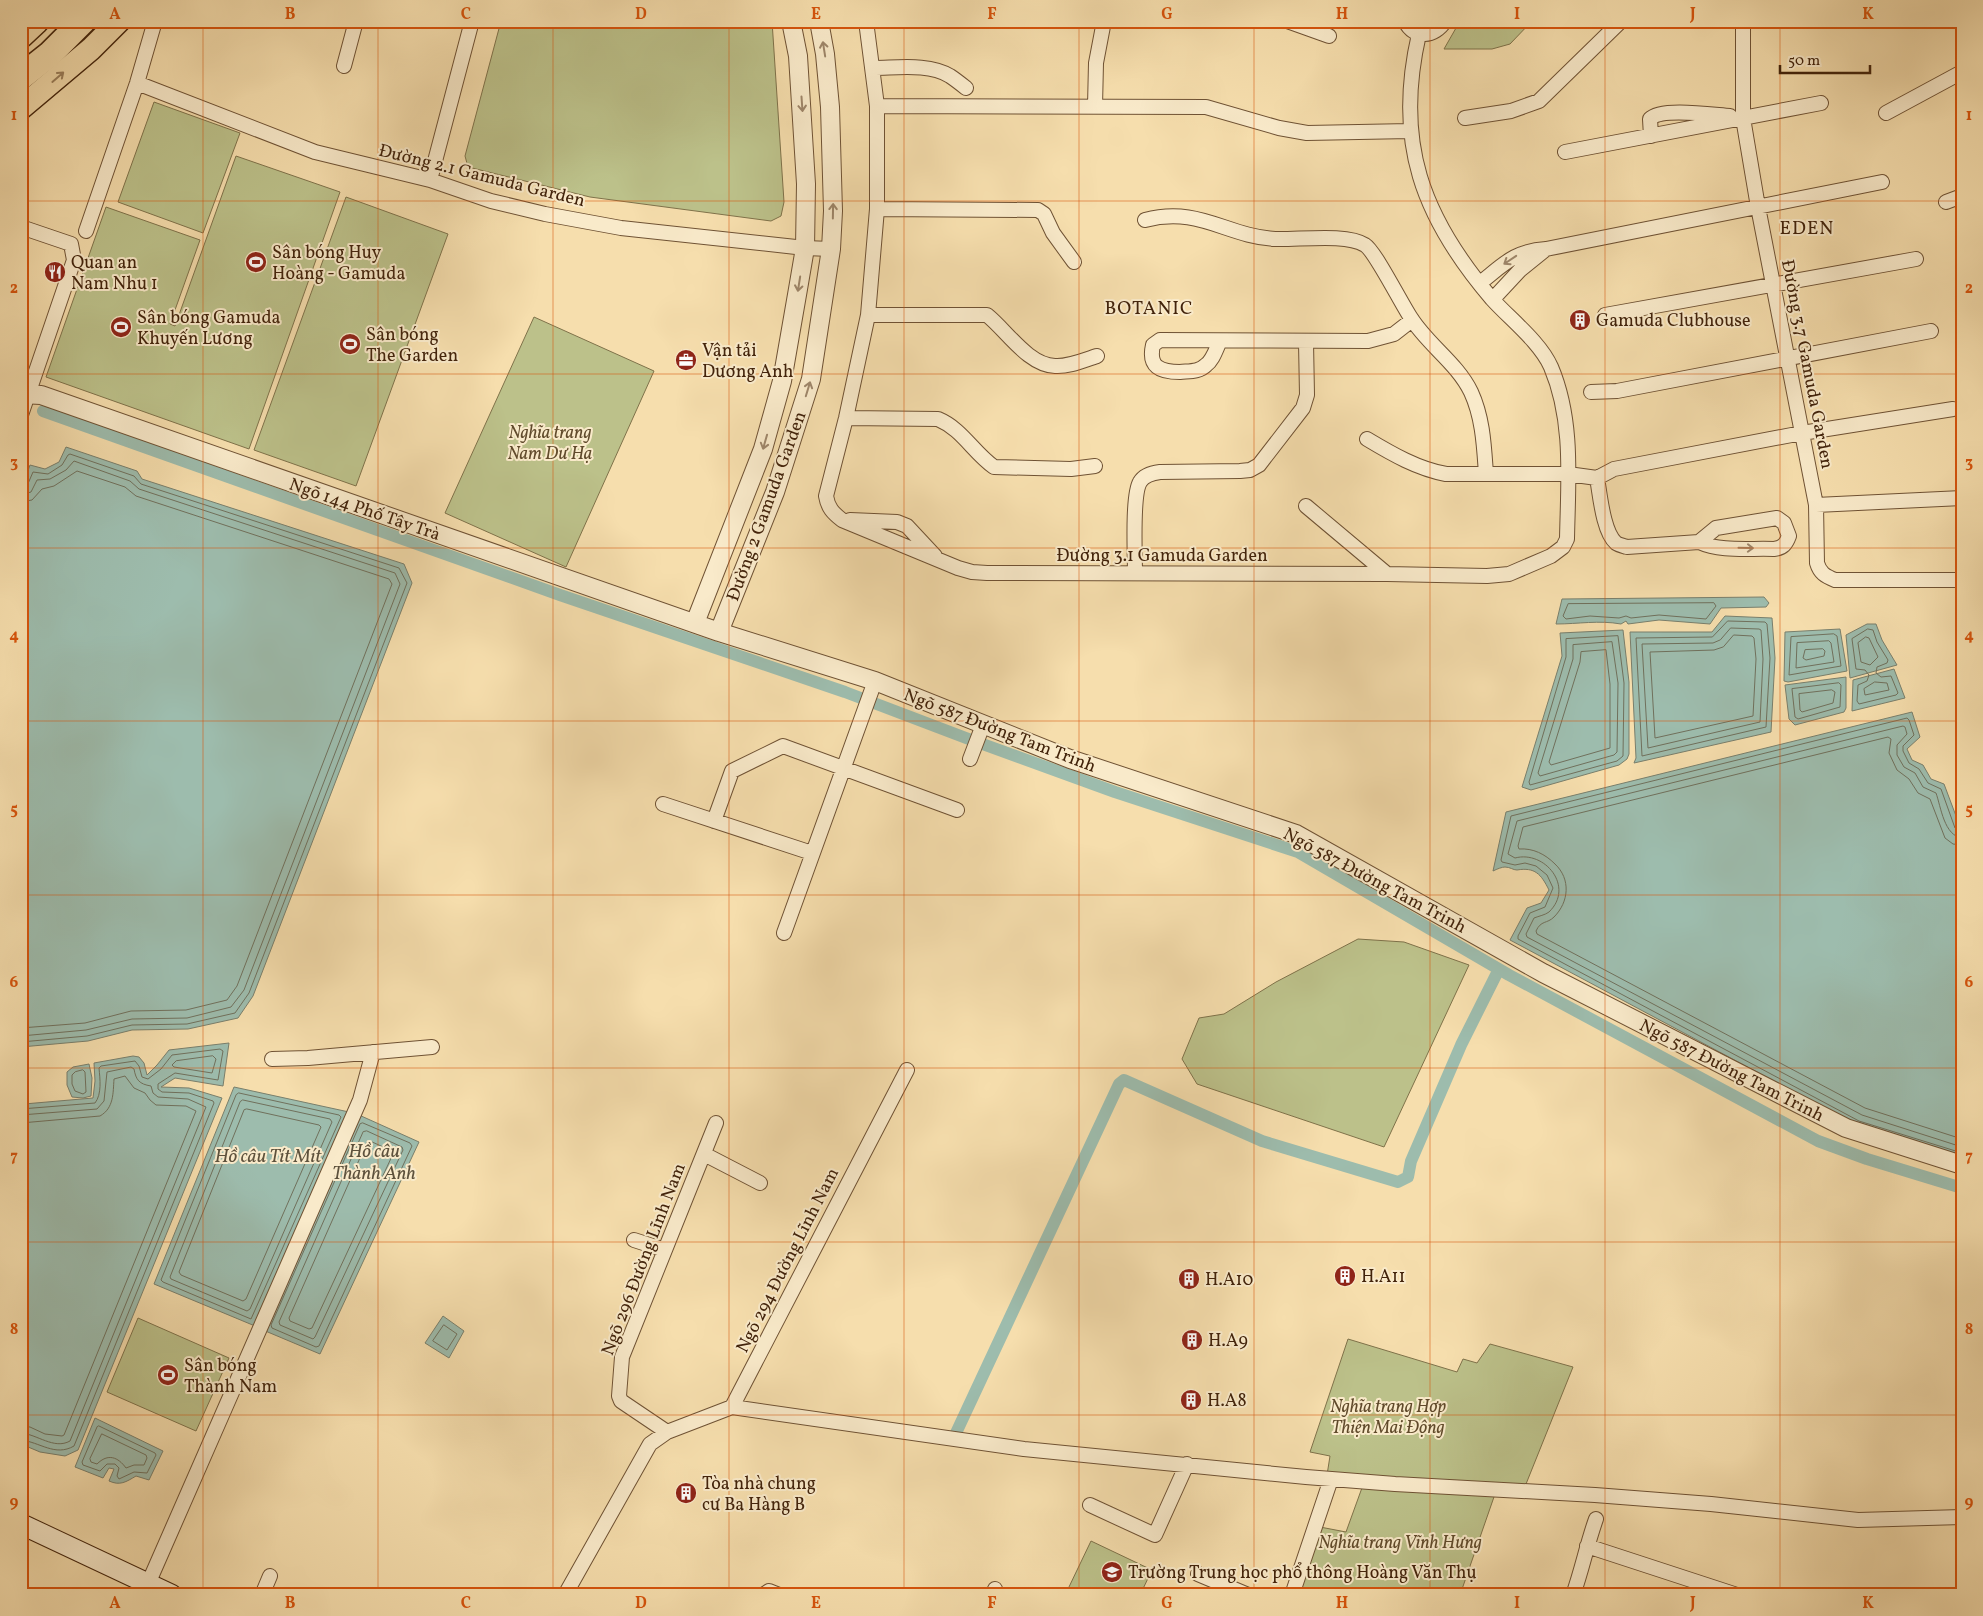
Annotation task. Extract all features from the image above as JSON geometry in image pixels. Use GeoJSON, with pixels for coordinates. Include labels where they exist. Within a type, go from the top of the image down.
{"type":"FeatureCollection","features":[{"type":"Feature","properties":{"kind":"highway"},"geometry":{"type":"LineString","coordinates":[[21,35],[36,21]]}},
{"type":"Feature","properties":{"kind":"highway"},"geometry":{"type":"LineString","coordinates":[[21,77],[50,54],[83,21]]}},
{"type":"Feature","properties":{"kind":"main road"},"geometry":{"type":"LineString","coordinates":[[21,108],[91,49],[119,21]]}},
{"type":"Feature","properties":{"kind":"main road"},"geometry":{"type":"LineString","coordinates":[[21,1524],[172,1595]]}},
{"type":"Feature","properties":{"kind":"street"},"geometry":{"type":"LineString","coordinates":[[86,230],[138,83],[155,21]]}},
{"type":"Feature","properties":{"kind":"street"},"geometry":{"type":"LineString","coordinates":[[344,66],[356,21]]}},
{"type":"Feature","properties":{"kind":"street"},"geometry":{"type":"LineString","coordinates":[[430,180],[472,21]]}},
{"type":"Feature","properties":{"kind":"street","name":"Đường 2 Gamuda Garden"},"geometry":{"type":"LineString","coordinates":[[707,628],[705,597],[763,449],[782,382],[805,248],[806,184],[802,109],[798,56],[791,21]]}},
{"type":"Feature","properties":{"kind":"street","name":"Đường 2 Gamuda Garden"},"geometry":{"type":"LineString","coordinates":[[707,628],[730,606],[775,492],[811,380],[831,249],[833,211],[830,107],[820,21]]}},
{"type":"Feature","properties":{"kind":"street","name":"Đường 3.1 Gamuda Garden"},"geometry":{"type":"LineString","coordinates":[[866,21],[877,106],[877,209],[868,315],[846,418],[826,496],[827,504],[842,520],[972,572],[1487,576],[1509,574],[1551,556],[1563,547],[1567,539],[1568,474],[1567,430],[1560,393],[1551,366],[1538,348],[1493,299],[1458,256],[1443,233],[1427,200],[1416,162],[1410,131],[1413,60],[1419,34]]}},
{"type":"Feature","properties":{"kind":"street"},"geometry":{"type":"LineString","coordinates":[[1095,106],[1096,64],[1104,21]]}},
{"type":"Feature","properties":{"kind":"street"},"geometry":{"type":"LineString","coordinates":[[1287,21],[1329,36]]}},
{"type":"Feature","properties":{"kind":"street"},"geometry":{"type":"LineString","coordinates":[[1405,21],[1413,31],[1427,35],[1434,33],[1445,21]]}},
{"type":"Feature","properties":{"kind":"street"},"geometry":{"type":"LineString","coordinates":[[1465,118],[1511,111],[1539,101],[1621,21]]}},
{"type":"Feature","properties":{"kind":"street","name":"Đường 3.7 Gamuda Garden"},"geometry":{"type":"LineString","coordinates":[[1744,21],[1743,118],[1758,207],[1816,505],[1817,563],[1819,571],[1826,577],[1835,580],[1962,580]]}},
{"type":"Feature","properties":{"kind":"street"},"geometry":{"type":"LineString","coordinates":[[873,68],[938,71],[949,75],[966,88]]}},
{"type":"Feature","properties":{"kind":"street"},"geometry":{"type":"LineString","coordinates":[[1886,113],[1962,72]]}},
{"type":"Feature","properties":{"kind":"street","name":"Đường 2.1 Gamuda Garden"},"geometry":{"type":"LineString","coordinates":[[138,83],[315,152],[430,180],[500,203],[545,214],[620,228],[805,248],[831,249]]}},
{"type":"Feature","properties":{"kind":"street"},"geometry":{"type":"LineString","coordinates":[[1565,152],[1821,103]]}},
{"type":"Feature","properties":{"kind":"street"},"geometry":{"type":"LineString","coordinates":[[877,106],[1206,107],[1280,128],[1307,133],[1410,131]]}},
{"type":"Feature","properties":{"kind":"street"},"geometry":{"type":"LineString","coordinates":[[1650,136],[1650,119],[1662,113],[1703,113],[1743,118]]}},
{"type":"Feature","properties":{"kind":"street"},"geometry":{"type":"LineString","coordinates":[[1480,283],[1512,258],[1529,250],[1546,249],[1882,182]]}},
{"type":"Feature","properties":{"kind":"street"},"geometry":{"type":"LineString","coordinates":[[1946,202],[1962,196]]}},
{"type":"Feature","properties":{"kind":"street"},"geometry":{"type":"LineString","coordinates":[[877,209],[1038,210],[1044,214],[1053,232],[1074,262]]}},
{"type":"Feature","properties":{"kind":"street"},"geometry":{"type":"LineString","coordinates":[[1145,220],[1159,216],[1192,217],[1256,237],[1275,239],[1351,239],[1368,246],[1412,320],[1456,370],[1470,391],[1479,414],[1484,437],[1486,474]]}},
{"type":"Feature","properties":{"kind":"street"},"geometry":{"type":"LineString","coordinates":[[21,415],[25,394],[74,260],[71,244],[25,228]]}},
{"type":"Feature","properties":{"kind":"street"},"geometry":{"type":"LineString","coordinates":[[1493,299],[1520,270],[1546,249]]}},
{"type":"Feature","properties":{"kind":"street"},"geometry":{"type":"LineString","coordinates":[[1605,315],[1916,259]]}},
{"type":"Feature","properties":{"kind":"street"},"geometry":{"type":"LineString","coordinates":[[868,315],[987,315],[1034,360],[1045,365],[1068,365],[1097,356]]}},
{"type":"Feature","properties":{"kind":"street"},"geometry":{"type":"LineString","coordinates":[[1220,341],[1368,342],[1394,334],[1412,320]]}},
{"type":"Feature","properties":{"kind":"street"},"geometry":{"type":"LineString","coordinates":[[1591,392],[1617,391],[1931,331]]}},
{"type":"Feature","properties":{"kind":"street"},"geometry":{"type":"LineString","coordinates":[[1135,574],[1136,498],[1138,485],[1143,478],[1160,472],[1240,472],[1250,470],[1258,465],[1303,408],[1307,395],[1306,342]]}},
{"type":"Feature","properties":{"kind":"street","name":"Ngõ 144 Phố Tây Trà"},"geometry":{"type":"LineString","coordinates":[[25,394],[41,395],[707,628]]}},
{"type":"Feature","properties":{"kind":"street"},"geometry":{"type":"LineString","coordinates":[[1367,439],[1385,450],[1431,472],[1446,474],[1568,474],[1597,478],[1614,469],[1802,433],[1953,408]]}},
{"type":"Feature","properties":{"kind":"street"},"geometry":{"type":"LineString","coordinates":[[846,418],[938,419],[949,424],[959,432],[986,461],[994,467],[1003,469],[1071,469],[1095,466]]}},
{"type":"Feature","properties":{"kind":"street"},"geometry":{"type":"LineString","coordinates":[[1597,478],[1606,524],[1610,536],[1617,544],[1627,546],[1699,542],[1720,548],[1774,549],[1781,548],[1787,543],[1790,536],[1784,524],[1777,518],[1716,528],[1699,542]]}},
{"type":"Feature","properties":{"kind":"street"},"geometry":{"type":"LineString","coordinates":[[1816,505],[1962,498]]}},
{"type":"Feature","properties":{"kind":"street"},"geometry":{"type":"LineString","coordinates":[[1306,506],[1387,574]]}},
{"type":"Feature","properties":{"kind":"street","name":"Đường 3.1 Gamuda Garden"},"geometry":{"type":"LineString","coordinates":[[842,520],[897,522],[906,526],[939,560]]}},
{"type":"Feature","properties":{"kind":"street"},"geometry":{"type":"LineString","coordinates":[[705,597],[730,606]]}},
{"type":"Feature","properties":{"kind":"street","name":"Ngõ 587 Đường Tam Trinh"},"geometry":{"type":"LineString","coordinates":[[707,628],[982,729],[1296,834],[1543,972],[1846,1128],[1962,1166]]}},
{"type":"Feature","properties":{"kind":"street"},"geometry":{"type":"LineString","coordinates":[[784,933],[872,688]]}},
{"type":"Feature","properties":{"kind":"street"},"geometry":{"type":"LineString","coordinates":[[972,755],[982,729]]}},
{"type":"Feature","properties":{"kind":"street"},"geometry":{"type":"LineString","coordinates":[[714,821],[732,771],[782,746],[957,810]]}},
{"type":"Feature","properties":{"kind":"street"},"geometry":{"type":"LineString","coordinates":[[663,804],[812,853]]}},
{"type":"Feature","properties":{"kind":"street"},"geometry":{"type":"LineString","coordinates":[[272,1059],[432,1047]]}},
{"type":"Feature","properties":{"kind":"street"},"geometry":{"type":"LineString","coordinates":[[148,1584],[360,1100],[373,1052]]}},
{"type":"Feature","properties":{"kind":"street","name":"Ngõ 294 Đường Lĩnh Nam"},"geometry":{"type":"LineString","coordinates":[[732,1407],[908,1070]]}},
{"type":"Feature","properties":{"kind":"street","name":"Ngõ 296 Đường Lĩnh Nam"},"geometry":{"type":"LineString","coordinates":[[667,1432],[626,1405],[619,1396],[622,1357],[716,1123]]}},
{"type":"Feature","properties":{"kind":"street"},"geometry":{"type":"LineString","coordinates":[[704,1154],[760,1183]]}},
{"type":"Feature","properties":{"kind":"street"},"geometry":{"type":"LineString","coordinates":[[634,1240],[665,1250]]}},
{"type":"Feature","properties":{"kind":"street"},"geometry":{"type":"LineString","coordinates":[[565,1595],[650,1444],[667,1432],[732,1407],[1024,1449],[1332,1479],[1711,1504],[1858,1520],[1962,1517]]}},
{"type":"Feature","properties":{"kind":"street"},"geometry":{"type":"LineString","coordinates":[[1090,1505],[1155,1535],[1187,1464]]}},
{"type":"Feature","properties":{"kind":"street"},"geometry":{"type":"LineString","coordinates":[[1292,1595],[1332,1479]]}},
{"type":"Feature","properties":{"kind":"street"},"geometry":{"type":"LineString","coordinates":[[1574,1595],[1596,1519]]}},
{"type":"Feature","properties":{"kind":"street"},"geometry":{"type":"LineString","coordinates":[[1587,1546],[1737,1595]]}},
{"type":"Feature","properties":{"kind":"street"},"geometry":{"type":"LineString","coordinates":[[1198,1574],[1248,1595]]}},
{"type":"Feature","properties":{"kind":"street"},"geometry":{"type":"LineString","coordinates":[[262,1595],[270,1576]]}},
{"type":"Feature","properties":{"kind":"street"},"geometry":{"type":"LineString","coordinates":[[763,1595],[769,1591],[779,1595]]}},
{"type":"Feature","properties":{"kind":"green space"},"geometry":{"type":"Polygon","coordinates":[[[501,21],[772,21],[784,202],[781,216],[771,221],[590,197],[468,167],[465,156],[501,21]]]}},
{"type":"Feature","properties":{"kind":"green space"},"geometry":{"type":"Polygon","coordinates":[[[1460,21],[1532,21],[1510,44],[1492,49],[1444,49],[1460,21]]]}},
{"type":"Feature","properties":{"kind":"green space"},"geometry":{"type":"Polygon","coordinates":[[[154,102],[240,133],[203,233],[118,202],[154,102]]]}},
{"type":"Feature","properties":{"kind":"green space"},"geometry":{"type":"Polygon","coordinates":[[[236,156],[340,192],[249,449],[46,377],[106,207],[200,240],[170,324],[175,326],[236,156]]]}},
{"type":"Feature","properties":{"kind":"green space","name":"Sân bóng The Garden"},"geometry":{"type":"Polygon","coordinates":[[[346,197],[448,234],[356,486],[254,450],[346,197]]]}},
{"type":"Feature","properties":{"kind":"green space","name":"Nghĩa trang Nam Dư Hạ"},"geometry":{"type":"Polygon","coordinates":[[[534,317],[654,371],[566,567],[445,513],[534,317]]]}},
{"type":"Feature","properties":{"kind":"green space"},"geometry":{"type":"Polygon","coordinates":[[[1358,939],[1404,942],[1469,965],[1384,1147],[1197,1084],[1182,1059],[1199,1018],[1224,1014],[1276,982],[1358,939]]]}},
{"type":"Feature","properties":{"kind":"green space","name":"Sân bóng Thành Nam"},"geometry":{"type":"Polygon","coordinates":[[[138,1318],[229,1358],[196,1431],[107,1392],[138,1318]]]}},
{"type":"Feature","properties":{"kind":"green space","name":"Nghĩa trang Hợp Thiện Mai Động"},"geometry":{"type":"Polygon","coordinates":[[[1348,1339],[1457,1372],[1463,1359],[1477,1363],[1490,1344],[1573,1367],[1524,1489],[1327,1475],[1330,1456],[1310,1452],[1348,1339]]]}},
{"type":"Feature","properties":{"kind":"green space","name":"Nghĩa trang Vĩnh Hưng"},"geometry":{"type":"Polygon","coordinates":[[[1363,1485],[1495,1494],[1460,1595],[1296,1595],[1320,1527],[1346,1532],[1363,1485]]]}},
{"type":"Feature","properties":{"kind":"green space"},"geometry":{"type":"Polygon","coordinates":[[[1091,1541],[1152,1570],[1140,1595],[1080,1595],[1068,1589],[1091,1541]]]}},
{"type":"Feature","properties":{"kind":"water"},"geometry":{"type":"Polygon","coordinates":[[[66,447],[137,471],[142,479],[404,564],[412,583],[253,996],[238,1018],[188,1029],[132,1030],[88,1041],[21,1047],[21,490],[30,465],[45,469],[59,462],[66,447]]]}},
{"type":"Feature","properties":{"kind":"water"},"geometry":{"type":"Polygon","coordinates":[[[1764,597],[1769,603],[1766,607],[1721,608],[1710,624],[1659,620],[1628,624],[1626,621],[1621,624],[1597,622],[1556,624],[1562,599],[1764,597]]]}},
{"type":"Feature","properties":{"kind":"water"},"geometry":{"type":"Polygon","coordinates":[[[1725,616],[1772,618],[1775,658],[1771,732],[1634,763],[1636,758],[1630,632],[1712,632],[1725,616]]]}},
{"type":"Feature","properties":{"kind":"water"},"geometry":{"type":"Polygon","coordinates":[[[1867,624],[1876,624],[1882,640],[1897,665],[1850,678],[1846,635],[1867,624]]]}},
{"type":"Feature","properties":{"kind":"water"},"geometry":{"type":"Polygon","coordinates":[[[1840,629],[1847,671],[1788,682],[1784,681],[1785,632],[1840,629]]]}},
{"type":"Feature","properties":{"kind":"water"},"geometry":{"type":"Polygon","coordinates":[[[1623,630],[1629,682],[1629,754],[1627,759],[1619,765],[1531,790],[1522,787],[1562,656],[1560,633],[1623,630]]]}},
{"type":"Feature","properties":{"kind":"water"},"geometry":{"type":"Polygon","coordinates":[[[1894,669],[1905,698],[1852,711],[1853,680],[1894,669]]]}},
{"type":"Feature","properties":{"kind":"water"},"geometry":{"type":"Polygon","coordinates":[[[1846,677],[1846,708],[1844,712],[1795,725],[1789,719],[1785,685],[1846,677]]]}},
{"type":"Feature","properties":{"kind":"water"},"geometry":{"type":"Polygon","coordinates":[[[1912,712],[1920,737],[1907,749],[1912,760],[1923,765],[1931,779],[1944,784],[1962,832],[1962,1159],[1858,1126],[1510,940],[1527,908],[1541,903],[1549,890],[1540,876],[1533,871],[1505,867],[1493,871],[1506,812],[1912,712]]]}},
{"type":"Feature","properties":{"kind":"water"},"geometry":{"type":"Polygon","coordinates":[[[229,1043],[223,1086],[175,1078],[161,1087],[189,1088],[222,1098],[78,1450],[65,1456],[40,1452],[21,1444],[21,1103],[93,1098],[95,1081],[94,1063],[133,1056],[139,1057],[144,1063],[147,1075],[169,1050],[229,1043]]]}},
{"type":"Feature","properties":{"kind":"water"},"geometry":{"type":"Polygon","coordinates":[[[89,1064],[92,1078],[91,1096],[83,1098],[72,1097],[67,1085],[67,1072],[73,1067],[89,1064]]]}},
{"type":"Feature","properties":{"kind":"water","name":"Hồ câu Tít Mít"},"geometry":{"type":"Polygon","coordinates":[[[234,1087],[349,1112],[255,1326],[154,1284],[234,1087]]]}},
{"type":"Feature","properties":{"kind":"water","name":"Hồ câu Thành Anh"},"geometry":{"type":"Polygon","coordinates":[[[359,1115],[419,1142],[320,1354],[263,1330],[359,1115]]]}},
{"type":"Feature","properties":{"kind":"water"},"geometry":{"type":"Polygon","coordinates":[[[443,1316],[464,1331],[449,1358],[425,1343],[443,1316]]]}},
{"type":"Feature","properties":{"kind":"water"},"geometry":{"type":"Polygon","coordinates":[[[95,1418],[163,1451],[149,1480],[136,1476],[126,1482],[116,1483],[109,1481],[114,1469],[109,1468],[103,1478],[75,1467],[95,1418]]]}},
{"type":"Feature","properties":{"kind":"waterway"},"geometry":{"type":"LineString","coordinates":[[43,411],[560,595],[845,692],[1115,792],[1298,852],[1509,975],[1818,1141],[1867,1159],[1962,1188]]}},
{"type":"Feature","properties":{"kind":"waterway"},"geometry":{"type":"LineString","coordinates":[[956,1433],[1119,1084],[1124,1080],[1262,1141],[1398,1182],[1408,1177],[1411,1161],[1461,1045],[1499,969]]}},
{"type":"Feature","properties":{"kind":"place","name":"Sân bóng Huy Hoàng - Gamuda"},"geometry":{"type":"Point","coordinates":[256,262]}},
{"type":"Feature","properties":{"kind":"place","name":"Quan an Nam Nhu 1"},"geometry":{"type":"Point","coordinates":[55,272]}},
{"type":"Feature","properties":{"kind":"place","name":"Gamuda Clubhouse"},"geometry":{"type":"Point","coordinates":[1580,320]}},
{"type":"Feature","properties":{"kind":"place","name":"Sân bóng Gamuda Khuyến Lương"},"geometry":{"type":"Point","coordinates":[121,327]}},
{"type":"Feature","properties":{"kind":"place","name":"Sân bóng The Garden"},"geometry":{"type":"Point","coordinates":[350,344]}},
{"type":"Feature","properties":{"kind":"place","name":"Vận tải Dương Anh"},"geometry":{"type":"Point","coordinates":[686,360]}},
{"type":"Feature","properties":{"kind":"place","name":"H.A11"},"geometry":{"type":"Point","coordinates":[1345,1276]}},
{"type":"Feature","properties":{"kind":"place","name":"H.A10"},"geometry":{"type":"Point","coordinates":[1189,1279]}},
{"type":"Feature","properties":{"kind":"place","name":"H.A9"},"geometry":{"type":"Point","coordinates":[1192,1340]}},
{"type":"Feature","properties":{"kind":"place","name":"Sân bóng Thành Nam"},"geometry":{"type":"Point","coordinates":[168,1375]}},
{"type":"Feature","properties":{"kind":"place","name":"H.A8"},"geometry":{"type":"Point","coordinates":[1191,1400]}},
{"type":"Feature","properties":{"kind":"place","name":"Tòa nhà chung cư Ba Hàng B"},"geometry":{"type":"Point","coordinates":[686,1493]}},
{"type":"Feature","properties":{"kind":"place","name":"Trường Trung học phổ thông Hoàng Văn Thụ"},"geometry":{"type":"Point","coordinates":[1112,1572]}},
{"type":"Feature","properties":{"kind":"district","name":"EDEN"},"geometry":{"type":"Point","coordinates":[1807,227]}},
{"type":"Feature","properties":{"kind":"district","name":"BOTANIC"},"geometry":{"type":"Point","coordinates":[1149,307]}}]}
